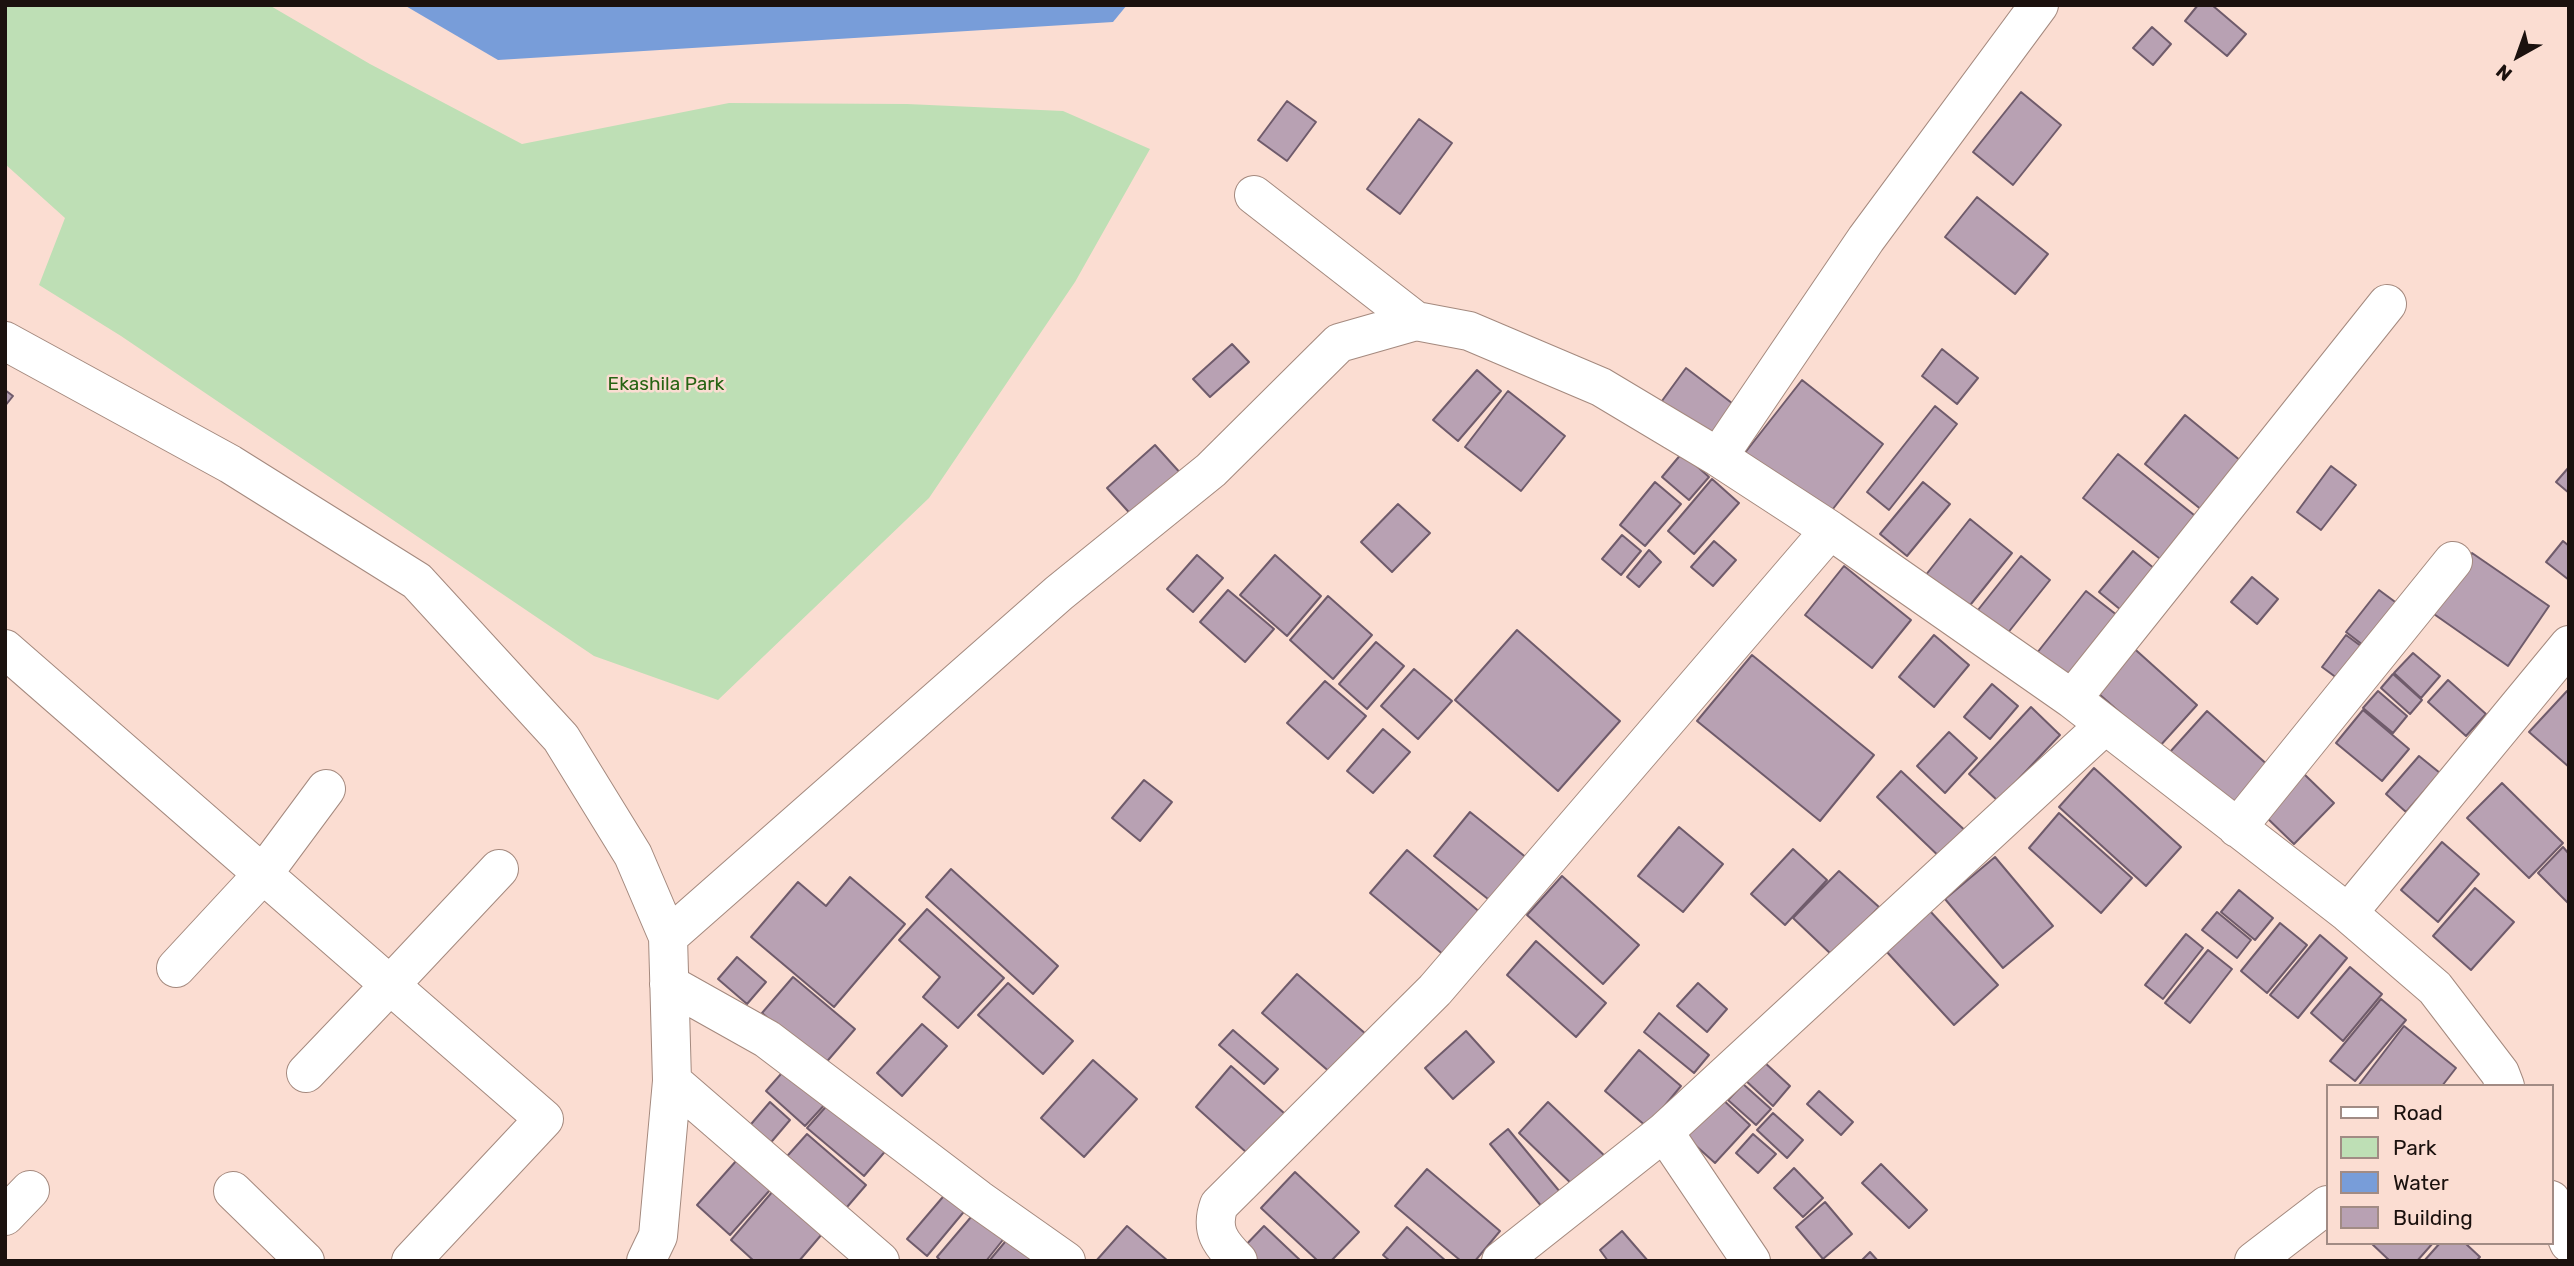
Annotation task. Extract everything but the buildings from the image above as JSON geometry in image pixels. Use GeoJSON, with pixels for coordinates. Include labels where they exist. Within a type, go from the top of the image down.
{"type":"FeatureCollection","features":[{"type":"Feature","properties":{"kind":"street"},"geometry":{"type":"LineString","coordinates":[[1718,457],[1866,239],[2039,5]]}},
{"type":"Feature","properties":{"kind":"street"},"geometry":{"type":"LineString","coordinates":[[1254,195],[1416,321]]}},
{"type":"Feature","properties":{"kind":"street"},"geometry":{"type":"LineString","coordinates":[[2072,699],[2387,304]]}},
{"type":"Feature","properties":{"kind":"street"},"geometry":{"type":"LineString","coordinates":[[668,937],[1059,593],[1211,470],[1339,343],[1416,321],[1469,331],[1601,387],[1718,457],[1830,530],[2072,699],[2348,913],[2435,988],[2496,1082]]}},
{"type":"Feature","properties":{"kind":"street"},"geometry":{"type":"LineString","coordinates":[[5,341],[230,464],[416,581],[561,738],[633,855],[668,937],[672,1081],[658,1236],[646,1261]]}},
{"type":"Feature","properties":{"kind":"street"},"geometry":{"type":"LineString","coordinates":[[1238,1261],[1221,1244],[1215,1229],[1219,1205],[1435,990],[1830,530]]}},
{"type":"Feature","properties":{"kind":"street"},"geometry":{"type":"LineString","coordinates":[[2237,828],[2453,561]]}},
{"type":"Feature","properties":{"kind":"street"},"geometry":{"type":"LineString","coordinates":[[2348,913],[2569,645]]}},
{"type":"Feature","properties":{"kind":"street"},"geometry":{"type":"LineString","coordinates":[[5,649],[544,1119],[411,1261]]}},
{"type":"Feature","properties":{"kind":"street"},"geometry":{"type":"LineString","coordinates":[[1501,1261],[1664,1132],[2105,725]]}},
{"type":"Feature","properties":{"kind":"street"},"geometry":{"type":"LineString","coordinates":[[176,968],[263,874],[327,789]]}},
{"type":"Feature","properties":{"kind":"street"},"geometry":{"type":"LineString","coordinates":[[306,1073],[499,869]]}},
{"type":"Feature","properties":{"kind":"street"},"geometry":{"type":"LineString","coordinates":[[669,984],[767,1039],[978,1199],[1066,1261]]}},
{"type":"Feature","properties":{"kind":"street"},"geometry":{"type":"LineString","coordinates":[[672,1081],[880,1261]]}},
{"type":"Feature","properties":{"kind":"street"},"geometry":{"type":"LineString","coordinates":[[1664,1132],[1751,1261]]}},
{"type":"Feature","properties":{"kind":"street"},"geometry":{"type":"LineString","coordinates":[[233,1191],[305,1261]]}},
{"type":"Feature","properties":{"kind":"street"},"geometry":{"type":"LineString","coordinates":[[2553,1205],[2569,1242]]}},
{"type":"Feature","properties":{"kind":"street"},"geometry":{"type":"LineString","coordinates":[[2254,1261],[2326,1206]]}},
{"type":"Feature","properties":{"kind":"green space","name":"Ekashila Park"},"geometry":{"type":"Polygon","coordinates":[[[5,5],[269,5],[370,64],[522,144],[729,103],[907,104],[1063,111],[1150,149],[1075,282],[929,498],[718,700],[594,656],[121,336],[39,285],[65,218],[5,164],[5,5]]]}},
{"type":"Feature","properties":{"kind":"water"},"geometry":{"type":"Polygon","coordinates":[[[404,5],[1127,5],[1113,22],[498,60],[404,5]]]}}]}
